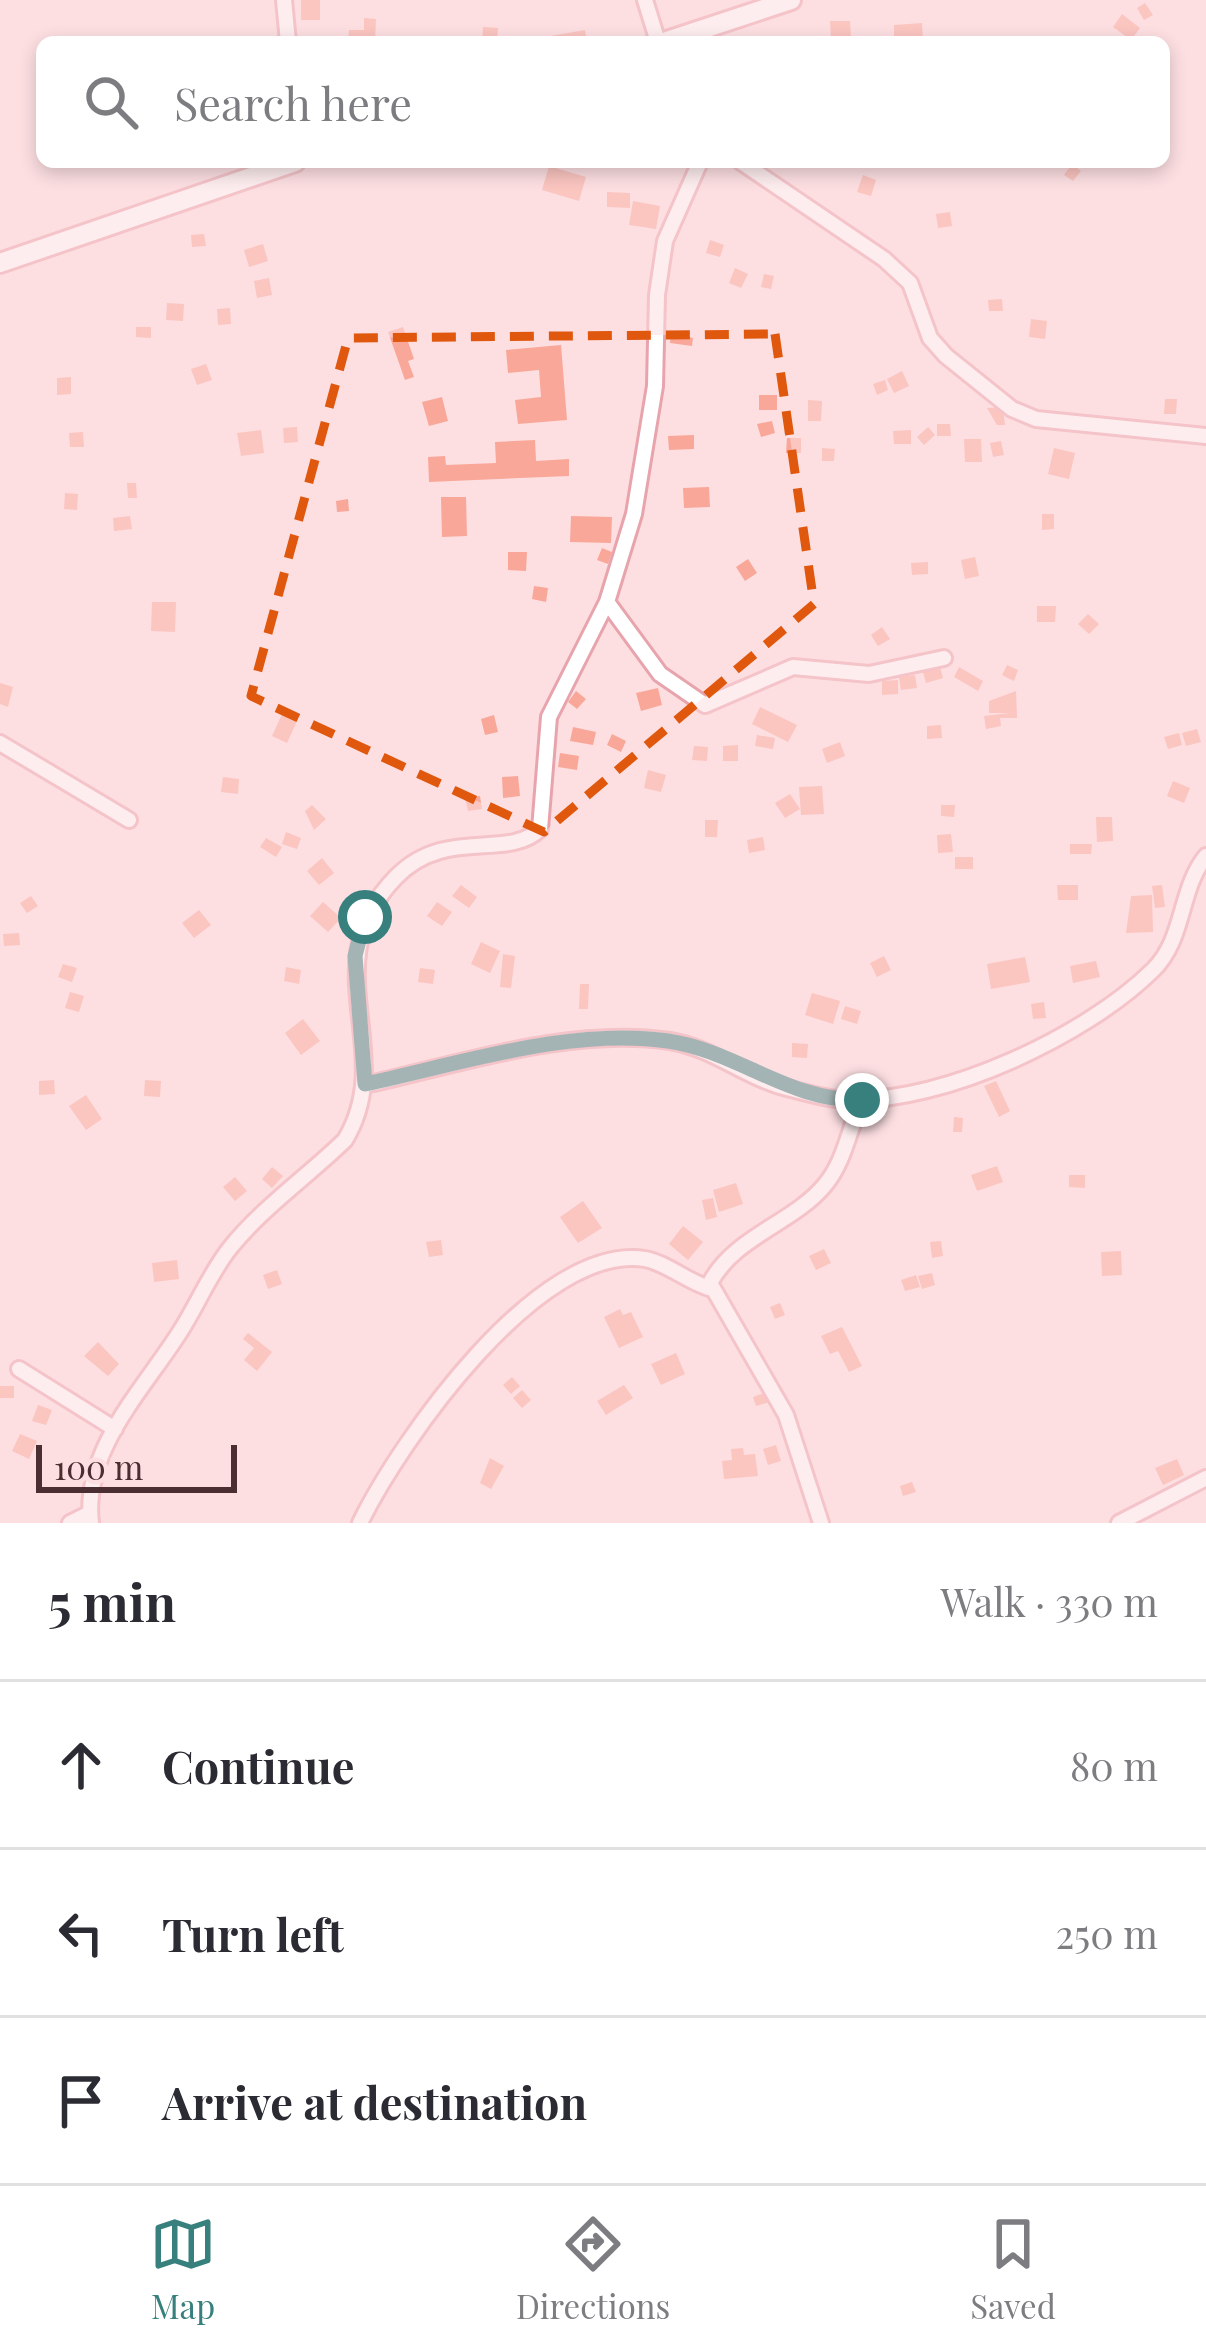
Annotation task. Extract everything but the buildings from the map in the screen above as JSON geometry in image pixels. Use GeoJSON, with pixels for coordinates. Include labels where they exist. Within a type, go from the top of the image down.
{"type":"FeatureCollection","features":[{"type":"Feature","properties":{"kind":"main road"},"geometry":{"type":"LineString","coordinates":[[680,36],[791,0]]}},
{"type":"Feature","properties":{"kind":"main road"},"geometry":{"type":"LineString","coordinates":[[0,263],[277,168]]}},
{"type":"Feature","properties":{"kind":"street"},"geometry":{"type":"LineString","coordinates":[[284,0],[287,36]]}},
{"type":"Feature","properties":{"kind":"street"},"geometry":{"type":"LineString","coordinates":[[645,0],[659,36]]}},
{"type":"Feature","properties":{"kind":"street"},"geometry":{"type":"LineString","coordinates":[[70,1523],[91,1518],[96,1469],[115,1429],[232,1245],[345,1140],[358,1118],[365,1084],[355,956],[365,917],[419,856],[449,846],[515,843],[540,830],[549,717],[607,602],[634,514],[647,442],[665,241],[697,168]]}},
{"type":"Feature","properties":{"kind":"street"},"geometry":{"type":"LineString","coordinates":[[749,168],[884,259],[910,283],[930,338],[1012,409],[1036,419],[1206,436]]}},
{"type":"Feature","properties":{"kind":"street"},"geometry":{"type":"LineString","coordinates":[[607,602],[660,674],[705,705],[793,667],[869,674],[944,658]]}},
{"type":"Feature","properties":{"kind":"street"},"geometry":{"type":"LineString","coordinates":[[0,743],[129,820]]}},
{"type":"Feature","properties":{"kind":"street"},"geometry":{"type":"LineString","coordinates":[[365,1084],[523,1052],[633,1039],[670,1041],[714,1054],[781,1086],[862,1100],[982,1072],[1044,1045],[1104,1007],[1166,957],[1188,886],[1206,856]]}},
{"type":"Feature","properties":{"kind":"street"},"geometry":{"type":"LineString","coordinates":[[821,1523],[786,1415],[755,1353],[712,1289],[712,1278],[769,1224],[821,1190],[838,1167],[862,1100]]}},
{"type":"Feature","properties":{"kind":"street"},"geometry":{"type":"LineString","coordinates":[[360,1523],[418,1430],[504,1322],[526,1304],[619,1260],[648,1259],[688,1283],[712,1289]]}},
{"type":"Feature","properties":{"kind":"street"},"geometry":{"type":"LineString","coordinates":[[19,1369],[115,1429]]}},
{"type":"Feature","properties":{"kind":"street"},"geometry":{"type":"LineString","coordinates":[[1119,1523],[1206,1478]]}},
{"type":"Feature","properties":{"kind":"highlighted area"},"geometry":{"type":"Polygon","coordinates":[[[775,334],[814,604],[544,832],[251,696],[348,338],[775,334]]]}},
{"type":"Feature","properties":{"kind":"route"},"geometry":{"type":"LineString","coordinates":[[365,917],[355,956],[365,1084],[523,1052],[633,1039],[670,1041],[714,1054],[781,1086],[862,1100]]}}]}
